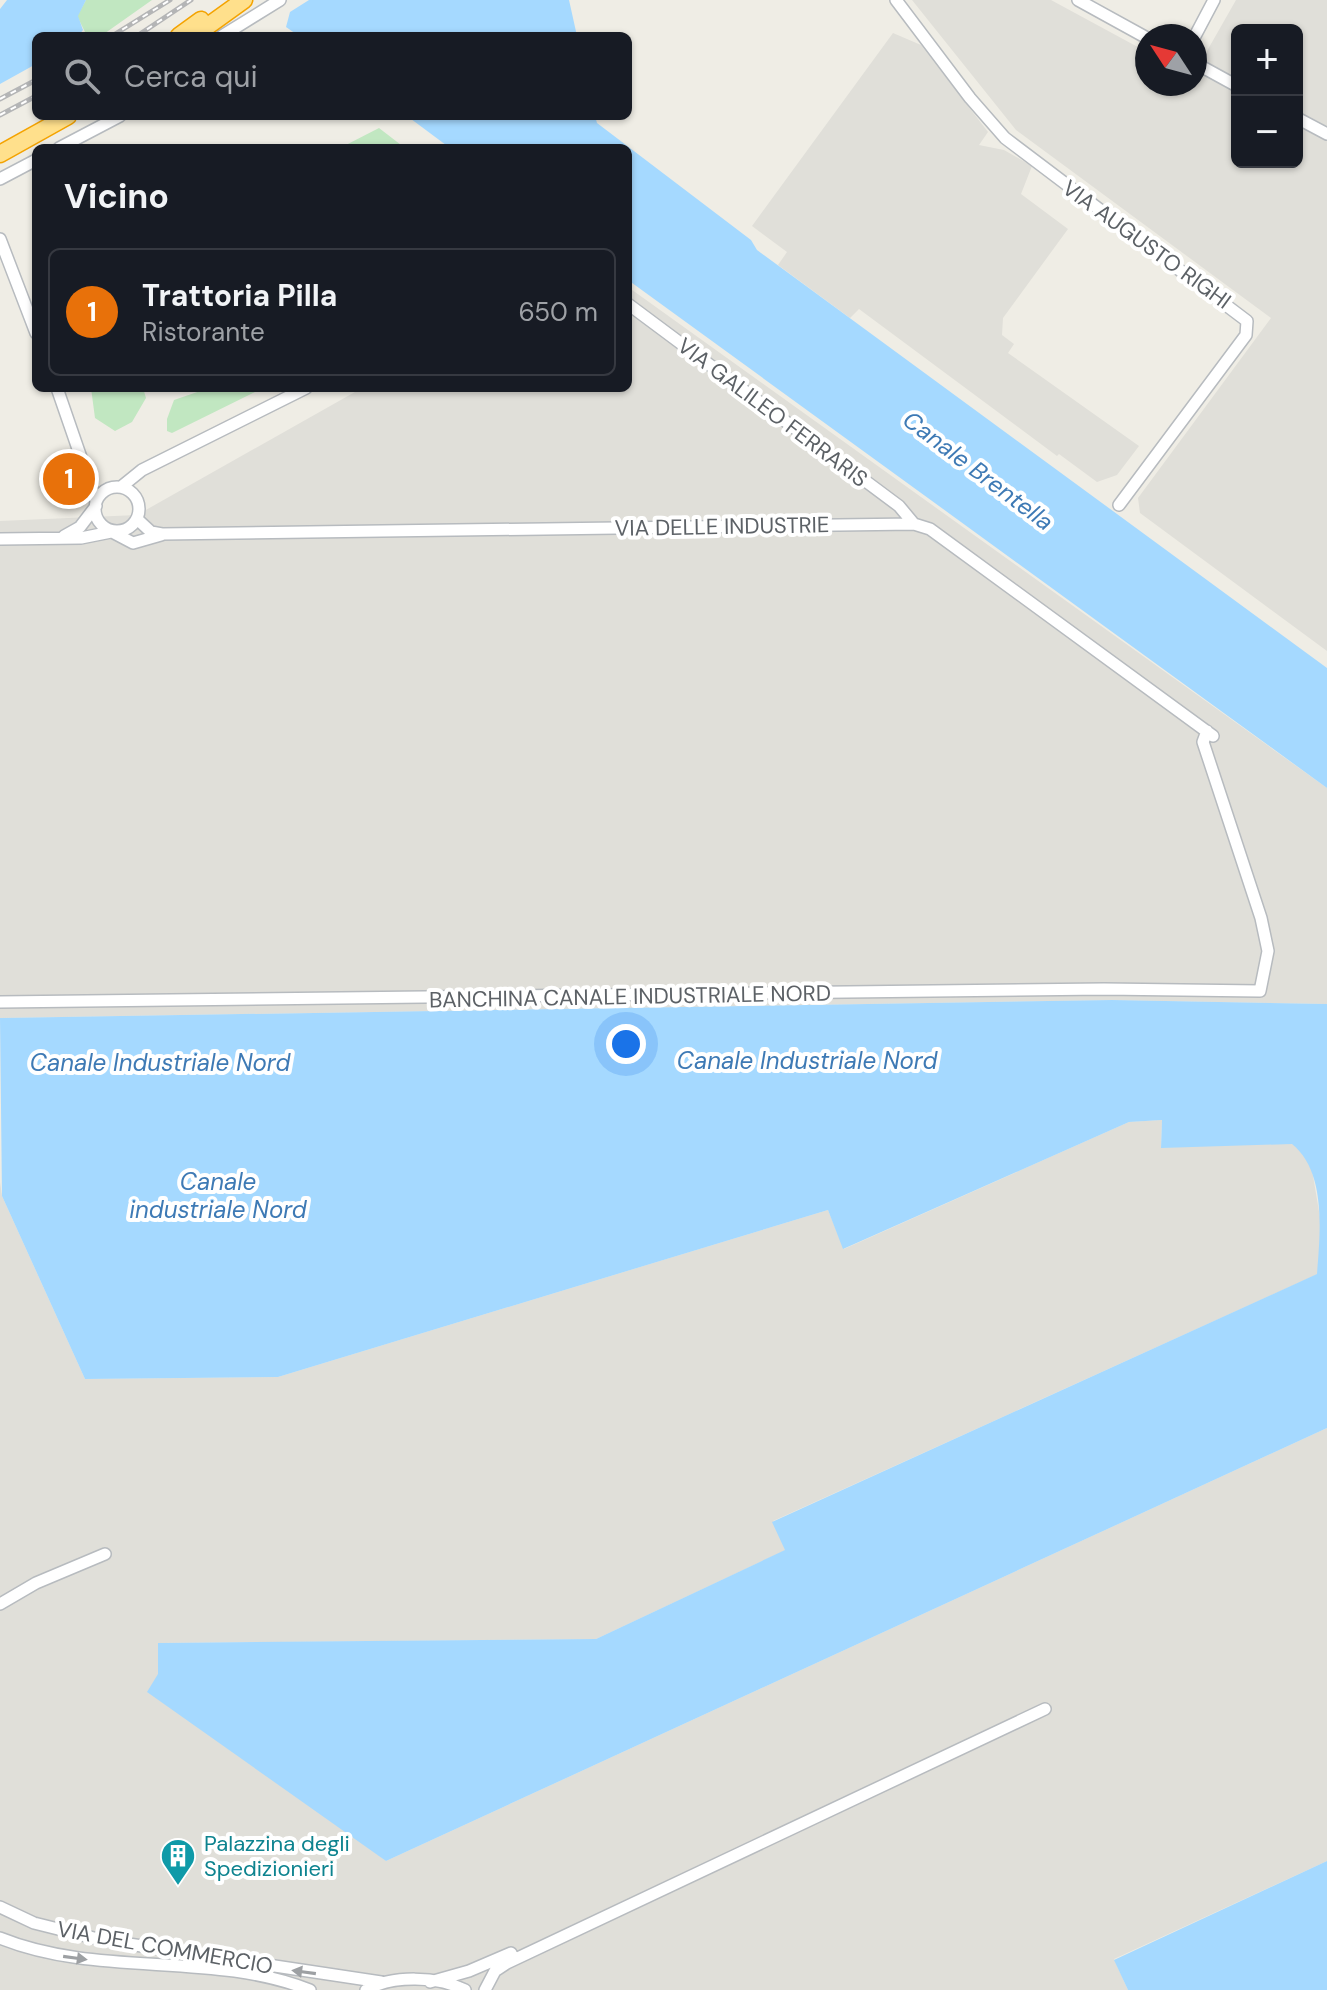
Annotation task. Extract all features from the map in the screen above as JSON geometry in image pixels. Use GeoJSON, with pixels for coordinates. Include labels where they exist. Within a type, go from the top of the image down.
{"type":"FeatureCollection","features":[{"type":"Feature","properties":{"kind":"highway"},"geometry":{"type":"LineString","coordinates":[[185,32],[229,0]]}},
{"type":"Feature","properties":{"kind":"highway"},"geometry":{"type":"LineString","coordinates":[[200,32],[244,0]]}},
{"type":"Feature","properties":{"kind":"highway"},"geometry":{"type":"LineString","coordinates":[[0,142],[41,120]]}},
{"type":"Feature","properties":{"kind":"highway"},"geometry":{"type":"LineString","coordinates":[[0,154],[61,120]]}},
{"type":"Feature","properties":{"kind":"street"},"geometry":{"type":"LineString","coordinates":[[228,32],[280,0]]}},
{"type":"Feature","properties":{"kind":"street","name":"VIA AUGUSTO RIGHI"},"geometry":{"type":"LineString","coordinates":[[896,0],[970,98],[1005,138],[1247,321],[1246,335],[1119,505]]}},
{"type":"Feature","properties":{"kind":"street"},"geometry":{"type":"LineString","coordinates":[[1078,0],[1135,31]]}},
{"type":"Feature","properties":{"kind":"street"},"geometry":{"type":"LineString","coordinates":[[1201,24],[1214,0]]}},
{"type":"Feature","properties":{"kind":"street"},"geometry":{"type":"LineString","coordinates":[[1207,70],[1231,83]]}},
{"type":"Feature","properties":{"kind":"street"},"geometry":{"type":"LineString","coordinates":[[67,144],[112,120]]}},
{"type":"Feature","properties":{"kind":"street"},"geometry":{"type":"LineString","coordinates":[[1303,121],[1327,134]]}},
{"type":"Feature","properties":{"kind":"street"},"geometry":{"type":"LineString","coordinates":[[0,179],[32,162]]}},
{"type":"Feature","properties":{"kind":"street"},"geometry":{"type":"LineString","coordinates":[[0,239],[32,323]]}},
{"type":"Feature","properties":{"kind":"street","name":"VIA GALILEO FERRARIS"},"geometry":{"type":"LineString","coordinates":[[632,307],[899,506],[914,524]]}},
{"type":"Feature","properties":{"kind":"street"},"geometry":{"type":"LineString","coordinates":[[59,392],[88,469],[103,524],[113,532],[129,529],[137,519]]}},
{"type":"Feature","properties":{"kind":"street"},"geometry":{"type":"LineString","coordinates":[[56,538],[75,532],[103,491],[118,487],[142,470],[298,392]]}},
{"type":"Feature","properties":{"kind":"street"},"geometry":{"type":"LineString","coordinates":[[156,465],[138,479],[133,496],[137,519],[151,532],[162,534]]}},
{"type":"Feature","properties":{"kind":"street"},"geometry":{"type":"LineString","coordinates":[[88,469],[133,496]]}},
{"type":"Feature","properties":{"kind":"street","name":"VIA DELLE INDUSTRIE"},"geometry":{"type":"LineString","coordinates":[[0,539],[81,538],[113,532],[133,543],[162,534],[914,524],[930,529],[1210,733],[1203,742],[1266,940],[1268,951],[1260,991]]}},
{"type":"Feature","properties":{"kind":"street","name":"BANCHINA CANALE INDUSTRIALE NORD"},"geometry":{"type":"LineString","coordinates":[[0,1002],[1104,989],[1260,991]]}},
{"type":"Feature","properties":{"kind":"street"},"geometry":{"type":"LineString","coordinates":[[0,1604],[36,1583],[105,1554]]}},
{"type":"Feature","properties":{"kind":"street"},"geometry":{"type":"LineString","coordinates":[[485,1990],[499,1967],[1045,1709]]}},
{"type":"Feature","properties":{"kind":"street","name":"VIA DEL COMMERCIO"},"geometry":{"type":"LineString","coordinates":[[0,1907],[34,1923],[102,1940],[381,1982],[430,1982]]}},
{"type":"Feature","properties":{"kind":"street","name":"VIA DEL COMMERCIO"},"geometry":{"type":"LineString","coordinates":[[0,1938],[79,1960],[269,1976],[310,1990]]}},
{"type":"Feature","properties":{"kind":"street"},"geometry":{"type":"LineString","coordinates":[[430,1982],[469,1971],[511,1953],[531,1951]]}},
{"type":"Feature","properties":{"kind":"street"},"geometry":{"type":"LineString","coordinates":[[366,1990],[381,1982]]}},
{"type":"Feature","properties":{"kind":"street"},"geometry":{"type":"LineString","coordinates":[[430,1982],[465,1990]]}},
{"type":"Feature","properties":{"kind":"shaded area"},"geometry":{"type":"Polygon","coordinates":[[[912,0],[1051,0],[1135,46],[1135,96],[1207,96],[1207,51],[1236,0],[1327,0],[1327,651],[1140,513],[1138,498],[1271,318],[1016,130],[912,0]]]}},
{"type":"Feature","properties":{"kind":"shaded area"},"geometry":{"type":"Polygon","coordinates":[[[893,33],[921,45],[988,132],[979,145],[1004,150],[1032,166],[1021,194],[1068,229],[1003,318],[1002,335],[1014,344],[1008,353],[1139,446],[1117,475],[1097,482],[1059,454],[1057,456],[859,309],[850,318],[778,265],[787,252],[752,226],[893,33]]]}},
{"type":"Feature","properties":{"kind":"shaded area"},"geometry":{"type":"Polygon","coordinates":[[[632,290],[1327,788],[1327,1004],[1112,1000],[0,1018],[0,521],[137,515],[355,392],[632,392],[632,290]]]}},
{"type":"Feature","properties":{"kind":"shaded area"},"geometry":{"type":"Polygon","coordinates":[[[1162,1120],[1161,1147],[1277,1143],[1293,1144],[1305,1154],[1311,1164],[1323,1235],[1318,1274],[773,1521],[786,1550],[596,1639],[159,1643],[158,1674],[386,1861],[1327,1428],[1327,1861],[1114,1959],[1128,1990],[0,1990],[0,1182],[2,1196],[85,1379],[278,1377],[828,1210],[844,1249],[1129,1122],[1162,1120]]]}},
{"type":"Feature","properties":{"kind":"green space"},"geometry":{"type":"Polygon","coordinates":[[[86,0],[152,0],[107,32],[85,32],[77,16],[86,0]]]}},
{"type":"Feature","properties":{"kind":"green space"},"geometry":{"type":"Polygon","coordinates":[[[379,128],[400,144],[348,144],[379,128]]]}},
{"type":"Feature","properties":{"kind":"green space"},"geometry":{"type":"Polygon","coordinates":[[[92,392],[144,392],[146,398],[132,422],[115,431],[95,418],[92,392]]]}},
{"type":"Feature","properties":{"kind":"green space"},"geometry":{"type":"Polygon","coordinates":[[[197,392],[255,392],[172,433],[167,431],[167,419],[174,400],[197,392]]]}},
{"type":"Feature","properties":{"kind":"water"},"geometry":{"type":"Polygon","coordinates":[[[7,0],[86,0],[78,16],[81,32],[32,32],[32,66],[0,84],[0,9],[7,0]]]}},
{"type":"Feature","properties":{"kind":"water"},"geometry":{"type":"Polygon","coordinates":[[[309,0],[569,0],[576,32],[293,32],[286,27],[290,12],[309,0]]]}},
{"type":"Feature","properties":{"kind":"water"},"geometry":{"type":"Polygon","coordinates":[[[412,120],[596,120],[625,144],[445,144],[412,120]]]}},
{"type":"Feature","properties":{"kind":"water","name":"Canale Brentella"},"geometry":{"type":"Polygon","coordinates":[[[632,150],[751,240],[757,250],[1327,668],[1327,788],[632,283],[632,150]]]}},
{"type":"Feature","properties":{"kind":"water","name":"Canale industriale Nord"},"geometry":{"type":"Polygon","coordinates":[[[1112,1000],[1327,1004],[1327,1428],[386,1861],[147,1692],[158,1674],[158,1643],[596,1639],[785,1550],[772,1522],[1317,1274],[1320,1223],[1316,1187],[1311,1170],[1292,1144],[1161,1148],[1162,1120],[1129,1122],[843,1249],[828,1210],[278,1377],[85,1379],[2,1196],[0,1018],[1112,1000]]]}},
{"type":"Feature","properties":{"kind":"water"},"geometry":{"type":"Polygon","coordinates":[[[1327,1861],[1327,1990],[1128,1990],[1114,1960],[1327,1861]]]}},
{"type":"Feature","properties":{"kind":"railway"},"geometry":{"type":"LineString","coordinates":[[118,32],[170,0]]}},
{"type":"Feature","properties":{"kind":"railway"},"geometry":{"type":"LineString","coordinates":[[143,32],[191,0]]}},
{"type":"Feature","properties":{"kind":"railway"},"geometry":{"type":"LineString","coordinates":[[0,99],[32,82]]}},
{"type":"Feature","properties":{"kind":"railway"},"geometry":{"type":"LineString","coordinates":[[0,115],[32,98]]}},
{"type":"Feature","properties":{"kind":"place","name":"Trattoria Pilla"},"geometry":{"type":"Point","coordinates":[69,479]}},
{"type":"Feature","properties":{"kind":"place","name":"Palazzina degli Spedizionieri"},"geometry":{"type":"Point","coordinates":[178,1887]}},
{"type":"Feature","properties":{"kind":"water label","name":"Canale Industriale Nord"},"geometry":{"type":"Point","coordinates":[807,1061]}},
{"type":"Feature","properties":{"kind":"water label","name":"Canale Industriale Nord"},"geometry":{"type":"Point","coordinates":[160,1063]}}]}
